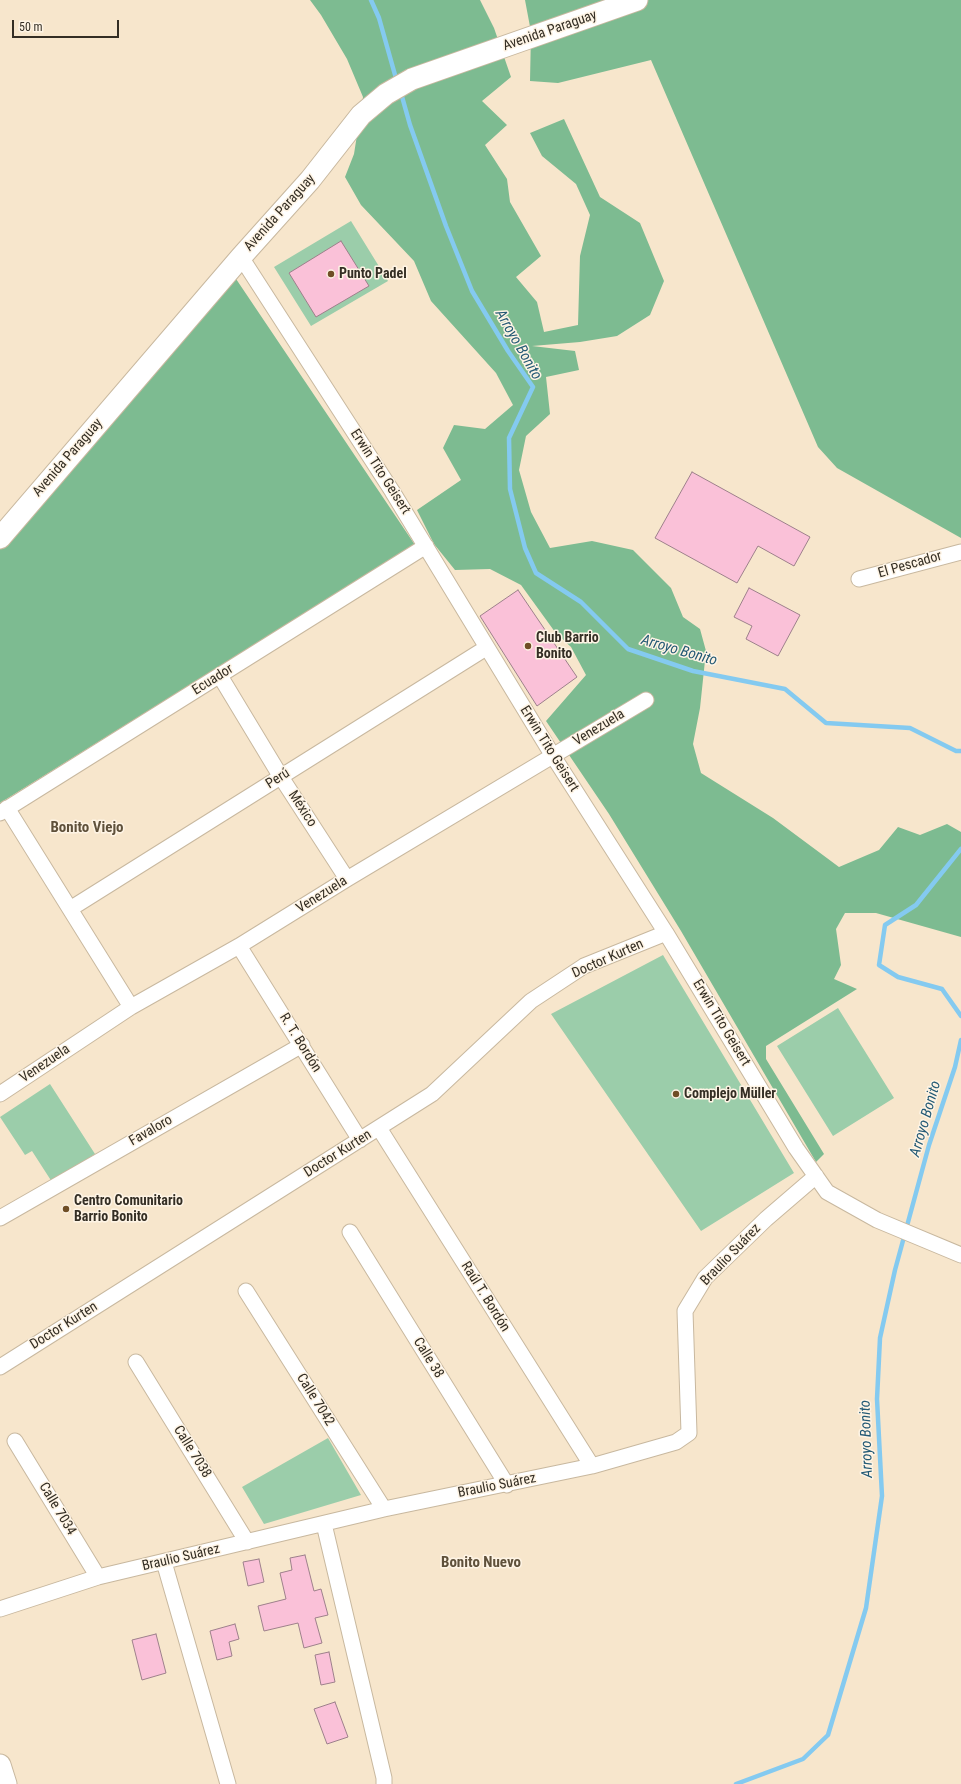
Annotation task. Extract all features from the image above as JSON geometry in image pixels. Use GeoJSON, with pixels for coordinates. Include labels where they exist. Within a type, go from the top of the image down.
{"type":"FeatureCollection","features":[{"type":"Feature","properties":{"kind":"main road","name":"Avenida Paraguay"},"geometry":{"type":"LineString","coordinates":[[0,538],[241,257],[310,180],[360,115],[386,94],[412,79],[637,0]]}},
{"type":"Feature","properties":{"kind":"main road"},"geometry":{"type":"LineString","coordinates":[[0,1765],[6,1784]]}},
{"type":"Feature","properties":{"kind":"street","name":"Erwin Tito Geisert"},"geometry":{"type":"LineString","coordinates":[[241,257],[426,546],[486,648],[666,933],[796,1148],[827,1192],[877,1220],[961,1255]]}},
{"type":"Feature","properties":{"kind":"street","name":"Ecuador"},"geometry":{"type":"LineString","coordinates":[[3,810],[220,676],[426,546]]}},
{"type":"Feature","properties":{"kind":"street","name":"El Pescador"},"geometry":{"type":"LineString","coordinates":[[859,579],[961,552]]}},
{"type":"Feature","properties":{"kind":"street","name":"Perú"},"geometry":{"type":"LineString","coordinates":[[70,909],[486,648]]}},
{"type":"Feature","properties":{"kind":"street","name":"México"},"geometry":{"type":"LineString","coordinates":[[220,676],[281,777],[347,879]]}},
{"type":"Feature","properties":{"kind":"street","name":"Venezuela"},"geometry":{"type":"LineString","coordinates":[[0,1094],[132,1006],[239,946],[347,879],[646,700]]}},
{"type":"Feature","properties":{"kind":"street"},"geometry":{"type":"LineString","coordinates":[[3,810],[70,909],[132,1006]]}},
{"type":"Feature","properties":{"kind":"street","name":"Doctor Kurten"},"geometry":{"type":"LineString","coordinates":[[0,1367],[432,1094],[531,1000],[584,966],[666,933]]}},
{"type":"Feature","properties":{"kind":"street","name":"R. T. Bordón"},"geometry":{"type":"LineString","coordinates":[[239,946],[360,1140]]}},
{"type":"Feature","properties":{"kind":"street","name":"Favaloro"},"geometry":{"type":"LineString","coordinates":[[0,1218],[302,1045]]}},
{"type":"Feature","properties":{"kind":"street","name":"Raúl T. Bordón"},"geometry":{"type":"LineString","coordinates":[[379,1128],[592,1466]]}},
{"type":"Feature","properties":{"kind":"street","name":"Braulio Suárez"},"geometry":{"type":"LineString","coordinates":[[0,1609],[98,1577],[384,1510],[592,1466],[676,1442],[689,1433],[686,1311],[704,1278],[766,1219],[816,1176]]}},
{"type":"Feature","properties":{"kind":"street","name":"Calle 38"},"geometry":{"type":"LineString","coordinates":[[350,1232],[507,1485]]}},
{"type":"Feature","properties":{"kind":"street","name":"Calle 7042"},"geometry":{"type":"LineString","coordinates":[[246,1291],[384,1510]]}},
{"type":"Feature","properties":{"kind":"street","name":"Calle 7038"},"geometry":{"type":"LineString","coordinates":[[136,1362],[247,1542]]}},
{"type":"Feature","properties":{"kind":"street","name":"Calle 7034"},"geometry":{"type":"LineString","coordinates":[[15,1441],[98,1577]]}},
{"type":"Feature","properties":{"kind":"street"},"geometry":{"type":"LineString","coordinates":[[324,1524],[384,1778],[384,1784]]}},
{"type":"Feature","properties":{"kind":"street"},"geometry":{"type":"LineString","coordinates":[[164,1562],[228,1784]]}},
{"type":"Feature","properties":{"kind":"green space"},"geometry":{"type":"Polygon","coordinates":[[[310,0],[480,0],[494,28],[511,77],[482,101],[507,125],[485,145],[507,179],[510,202],[541,256],[516,277],[537,302],[544,332],[578,325],[580,256],[590,215],[576,184],[542,156],[530,133],[564,119],[600,197],[640,223],[664,281],[650,315],[617,336],[580,342],[532,346],[575,351],[579,370],[546,377],[550,414],[526,436],[519,470],[531,512],[550,548],[592,541],[633,550],[671,588],[683,617],[700,629],[706,651],[700,708],[693,744],[701,773],[773,818],[839,867],[879,850],[898,827],[920,835],[947,824],[961,832],[961,937],[876,913],[845,913],[836,929],[841,965],[834,979],[857,989],[766,1046],[766,1059],[824,1154],[816,1162],[681,931],[609,814],[546,721],[586,675],[571,647],[555,632],[521,585],[490,569],[455,570],[434,544],[417,510],[461,480],[443,448],[454,425],[485,429],[513,405],[496,373],[431,301],[414,261],[361,205],[345,177],[354,154],[363,97],[347,59],[321,15],[310,0]]]}},
{"type":"Feature","properties":{"kind":"green space"},"geometry":{"type":"Polygon","coordinates":[[[525,0],[961,0],[961,538],[837,468],[818,447],[651,60],[558,83],[530,81],[531,32],[525,0]]]}},
{"type":"Feature","properties":{"kind":"green space","name":"Punto Padel"},"geometry":{"type":"Polygon","coordinates":[[[351,221],[388,281],[311,326],[274,267],[351,221]]]}},
{"type":"Feature","properties":{"kind":"green space"},"geometry":{"type":"Polygon","coordinates":[[[228,267],[415,545],[0,803],[0,522],[228,267]]]}},
{"type":"Feature","properties":{"kind":"green space","name":"Complejo Müller"},"geometry":{"type":"Polygon","coordinates":[[[663,955],[794,1173],[701,1231],[551,1014],[663,955]]]}},
{"type":"Feature","properties":{"kind":"green space"},"geometry":{"type":"Polygon","coordinates":[[[838,1008],[894,1098],[833,1136],[777,1046],[838,1008]]]}},
{"type":"Feature","properties":{"kind":"green space"},"geometry":{"type":"Polygon","coordinates":[[[50,1084],[95,1154],[52,1182],[32,1151],[25,1155],[0,1117],[50,1084]]]}},
{"type":"Feature","properties":{"kind":"green space"},"geometry":{"type":"Polygon","coordinates":[[[328,1438],[361,1495],[264,1524],[242,1487],[328,1438]]]}},
{"type":"Feature","properties":{"kind":"building"},"geometry":{"type":"Polygon","coordinates":[[[341,241],[369,286],[316,317],[289,273],[341,241]]]}},
{"type":"Feature","properties":{"kind":"building"},"geometry":{"type":"Polygon","coordinates":[[[692,472],[810,537],[794,566],[758,546],[737,583],[655,538],[692,472]]]}},
{"type":"Feature","properties":{"kind":"building"},"geometry":{"type":"Polygon","coordinates":[[[749,588],[800,615],[778,656],[746,639],[752,626],[734,617],[749,588]]]}},
{"type":"Feature","properties":{"kind":"building","name":"Club Barrio Bonito"},"geometry":{"type":"Polygon","coordinates":[[[518,590],[577,677],[537,706],[480,616],[518,590]]]}},
{"type":"Feature","properties":{"kind":"building"},"geometry":{"type":"Polygon","coordinates":[[[305,1555],[314,1591],[321,1589],[328,1615],[315,1618],[322,1643],[304,1648],[298,1623],[264,1631],[258,1606],[286,1599],[280,1573],[292,1570],[290,1558],[305,1555]]]}},
{"type":"Feature","properties":{"kind":"building"},"geometry":{"type":"Polygon","coordinates":[[[259,1559],[264,1582],[248,1586],[243,1562],[259,1559]]]}},
{"type":"Feature","properties":{"kind":"building"},"geometry":{"type":"Polygon","coordinates":[[[235,1624],[239,1639],[229,1642],[232,1656],[217,1660],[210,1631],[235,1624]]]}},
{"type":"Feature","properties":{"kind":"building"},"geometry":{"type":"Polygon","coordinates":[[[156,1634],[166,1673],[142,1680],[132,1640],[156,1634]]]}},
{"type":"Feature","properties":{"kind":"building"},"geometry":{"type":"Polygon","coordinates":[[[329,1652],[335,1682],[321,1685],[315,1655],[329,1652]]]}},
{"type":"Feature","properties":{"kind":"building"},"geometry":{"type":"Polygon","coordinates":[[[335,1702],[348,1737],[327,1744],[314,1709],[335,1702]]]}},
{"type":"Feature","properties":{"kind":"waterway","name":"Arroyo Bonito"},"geometry":{"type":"LineString","coordinates":[[371,0],[379,18],[397,82]]}},
{"type":"Feature","properties":{"kind":"waterway","name":"Arroyo Bonito"},"geometry":{"type":"LineString","coordinates":[[401,93],[410,125],[446,226],[472,291],[508,351],[533,387],[509,438],[510,489],[525,548],[536,573],[581,602],[628,649],[693,671],[785,689],[826,723],[910,728],[956,751],[961,751]]}},
{"type":"Feature","properties":{"kind":"waterway","name":"Arroyo Bonito"},"geometry":{"type":"LineString","coordinates":[[961,849],[916,905],[885,925],[879,965],[898,977],[942,989],[961,1016]]}},
{"type":"Feature","properties":{"kind":"waterway","name":"Arroyo Bonito"},"geometry":{"type":"LineString","coordinates":[[736,1784],[803,1759],[828,1735],[866,1608],[882,1496],[877,1399],[880,1338],[895,1270],[929,1145],[955,1067],[961,1040]]}},
{"type":"Feature","properties":{"kind":"place","name":"Punto Padel"},"geometry":{"type":"Point","coordinates":[331,274]}},
{"type":"Feature","properties":{"kind":"place","name":"Club Barrio Bonito"},"geometry":{"type":"Point","coordinates":[528,646]}},
{"type":"Feature","properties":{"kind":"place","name":"Complejo Müller"},"geometry":{"type":"Point","coordinates":[676,1094]}},
{"type":"Feature","properties":{"kind":"place","name":"Centro Comunitario Barrio Bonito"},"geometry":{"type":"Point","coordinates":[66,1209]}},
{"type":"Feature","properties":{"kind":"district","name":"Bonito Viejo"},"geometry":{"type":"Point","coordinates":[87,828]}},
{"type":"Feature","properties":{"kind":"district","name":"Bonito Nuevo"},"geometry":{"type":"Point","coordinates":[481,1563]}}]}
